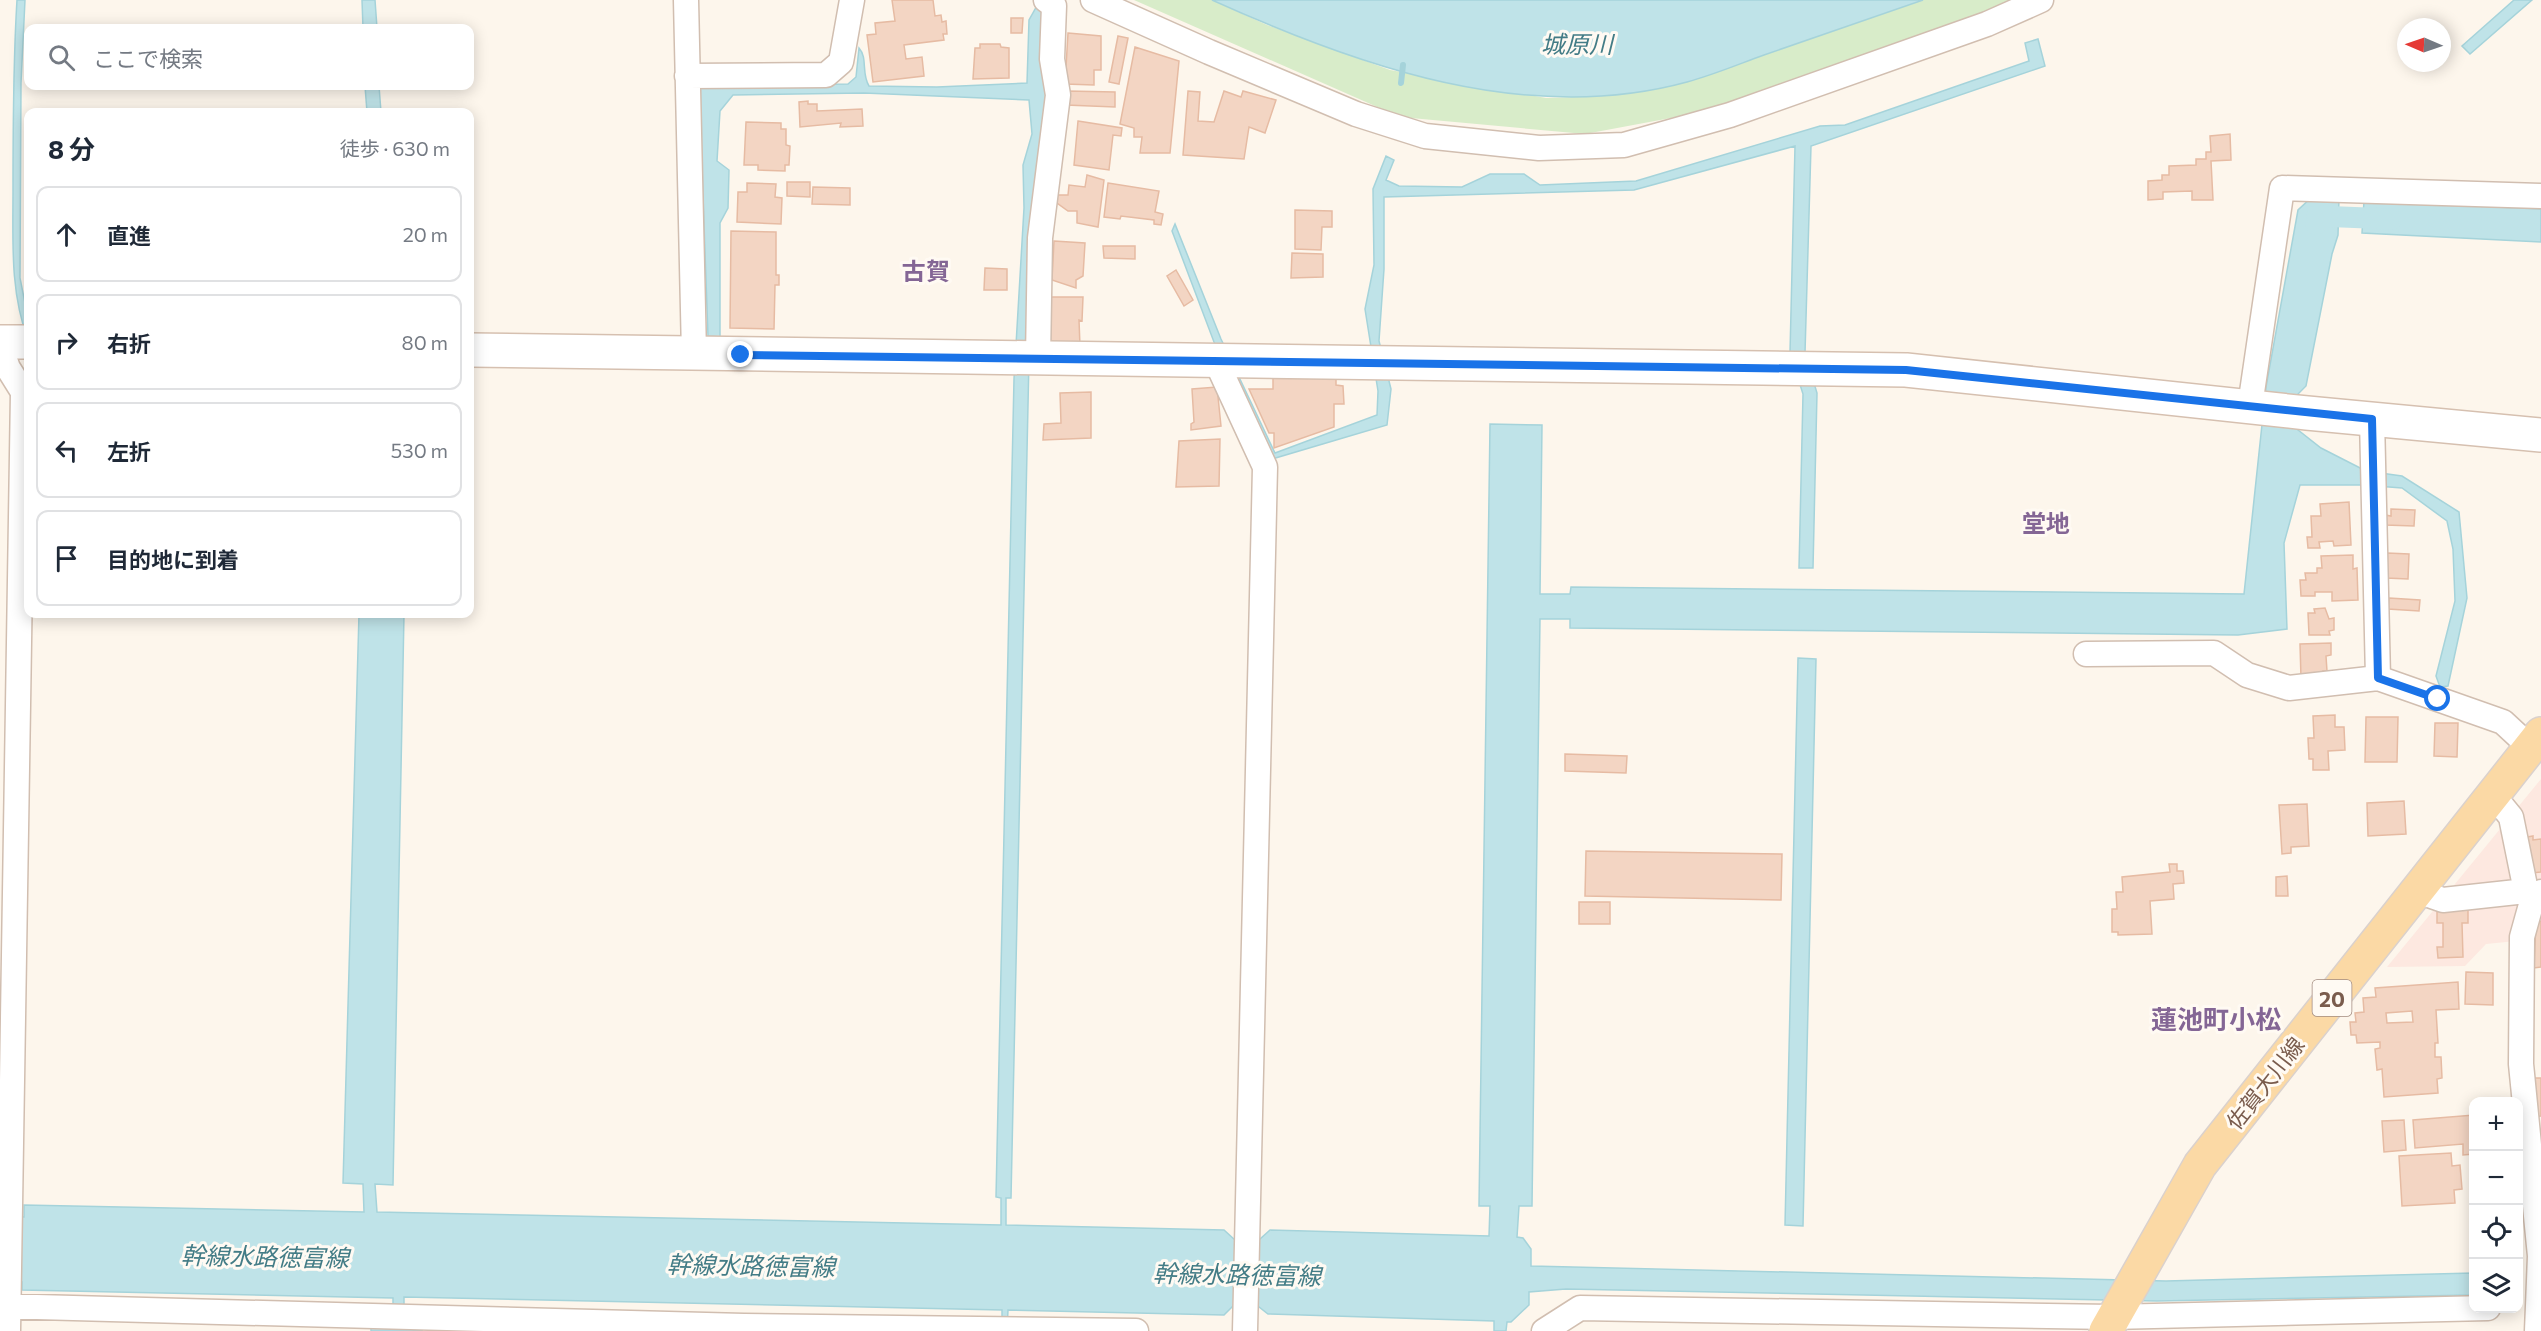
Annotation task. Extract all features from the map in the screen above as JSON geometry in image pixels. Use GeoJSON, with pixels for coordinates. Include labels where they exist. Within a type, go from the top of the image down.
{"type":"FeatureCollection","features":[{"type":"Feature","properties":{"kind":"main road","name":"佐賀大川線"},"geometry":{"type":"LineString","coordinates":[[2109,1324],[2200,1165],[2536,741]]}},
{"type":"Feature","properties":{"kind":"street"},"geometry":{"type":"LineString","coordinates":[[686,0],[694,354]]}},
{"type":"Feature","properties":{"kind":"street"},"geometry":{"type":"LineString","coordinates":[[687,76],[826,75],[841,62],[852,0]]}},
{"type":"Feature","properties":{"kind":"street"},"geometry":{"type":"LineString","coordinates":[[1025,358],[1058,95],[1052,59],[1054,6],[1046,0]]}},
{"type":"Feature","properties":{"kind":"street"},"geometry":{"type":"LineString","coordinates":[[1093,0],[1219,57],[1356,114],[1425,136],[1539,148],[1623,145],[1730,115],[1987,24],[2041,0]]}},
{"type":"Feature","properties":{"kind":"street"},"geometry":{"type":"LineString","coordinates":[[2255,407],[2282,188],[2541,196]]}},
{"type":"Feature","properties":{"kind":"street"},"geometry":{"type":"LineString","coordinates":[[9,1331],[6,1301],[11,1207],[23,392],[8,368],[13,343]]}},
{"type":"Feature","properties":{"kind":"street"},"geometry":{"type":"LineString","coordinates":[[474,350],[1906,370],[2307,413],[2541,435]]}},
{"type":"Feature","properties":{"kind":"street"},"geometry":{"type":"LineString","coordinates":[[1223,361],[1265,467],[1245,1323]]}},
{"type":"Feature","properties":{"kind":"street"},"geometry":{"type":"LineString","coordinates":[[2372,419],[2378,678]]}},
{"type":"Feature","properties":{"kind":"street"},"geometry":{"type":"LineString","coordinates":[[2086,654],[2214,654],[2247,675],[2289,688],[2378,678],[2503,722],[2536,741]]}},
{"type":"Feature","properties":{"kind":"street"},"geometry":{"type":"LineString","coordinates":[[2493,795],[2511,817],[2533,895],[2522,936],[2520,1064],[2533,1130],[2540,1256],[2534,1313]]}},
{"type":"Feature","properties":{"kind":"street"},"geometry":{"type":"LineString","coordinates":[[2417,891],[2443,900],[2533,895]]}},
{"type":"Feature","properties":{"kind":"street"},"geometry":{"type":"LineString","coordinates":[[6,1301],[744,1328],[1136,1331]]}},
{"type":"Feature","properties":{"kind":"street"},"geometry":{"type":"LineString","coordinates":[[1544,1331],[1580,1308],[2109,1324],[2469,1309]]}},
{"type":"Feature","properties":{"kind":"shaded area"},"geometry":{"type":"Polygon","coordinates":[[[2541,779],[2541,881],[2516,941],[2486,944],[2465,966],[2387,967],[2541,779]]]}},
{"type":"Feature","properties":{"kind":"green space"},"geometry":{"type":"Polygon","coordinates":[[[1134,0],[1212,0],[1267,25],[1390,70],[1546,98],[1604,96],[1686,82],[1923,0],[2014,0],[1978,16],[1703,112],[1585,134],[1400,117],[1134,0]]]}},
{"type":"Feature","properties":{"kind":"water"},"geometry":{"type":"Polygon","coordinates":[[[17,0],[25,0],[21,83],[20,278],[24,298],[24,328],[15,285],[13,248],[17,0]]]}},
{"type":"Feature","properties":{"kind":"water"},"geometry":{"type":"Polygon","coordinates":[[[362,0],[375,0],[377,24],[363,24],[362,0]]]}},
{"type":"Feature","properties":{"kind":"water","name":"城原川"},"geometry":{"type":"Polygon","coordinates":[[[1212,0],[1923,0],[1687,82],[1626,94],[1565,97],[1504,93],[1444,82],[1384,67],[1325,47],[1212,0]]]}},
{"type":"Feature","properties":{"kind":"water"},"geometry":{"type":"Polygon","coordinates":[[[2514,0],[2532,0],[2470,54],[2462,46],[2514,0]]]}},
{"type":"Feature","properties":{"kind":"water","name":"幹線水路徳富線"},"geometry":{"type":"Polygon","coordinates":[[[1038,4],[1048,12],[1049,91],[1032,219],[1011,1198],[1006,1198],[1006,1225],[1224,1230],[1235,1240],[1260,1239],[1270,1230],[1489,1236],[1490,1206],[1479,1206],[1490,424],[1542,425],[1540,594],[1570,594],[1571,587],[2244,594],[2266,387],[2298,210],[2312,197],[2339,198],[2338,235],[2332,254],[2306,386],[2298,394],[2293,426],[2321,448],[2366,471],[2402,476],[2459,512],[2467,598],[2448,686],[2440,687],[2436,676],[2455,601],[2453,549],[2447,521],[2402,488],[2363,485],[2300,485],[2284,543],[2287,629],[2238,635],[1570,628],[1570,619],[1540,619],[1532,1206],[1519,1206],[1517,1237],[1523,1238],[1531,1249],[1531,1266],[2166,1281],[2469,1273],[2469,1295],[2157,1301],[1566,1289],[1529,1292],[1529,1305],[1511,1322],[1507,1322],[1506,1331],[1494,1331],[1494,1321],[1268,1314],[1259,1307],[1233,1306],[1224,1315],[1008,1310],[1007,1331],[1002,1331],[1002,1310],[404,1297],[404,1328],[423,1331],[371,1331],[371,1327],[393,1328],[393,1298],[22,1290],[22,1282],[0,1281],[1,1217],[24,1217],[24,1205],[364,1212],[363,1184],[343,1183],[359,618],[404,618],[393,1185],[375,1184],[377,1212],[1001,1225],[1001,1198],[996,1197],[1014,379],[1024,208],[1023,165],[1032,134],[1029,100],[864,93],[733,95],[720,111],[717,161],[729,170],[728,208],[720,223],[720,337],[708,336],[699,85],[848,84],[856,77],[859,48],[862,52],[865,76],[869,86],[937,87],[1027,83],[1029,20],[1038,4]]]}},
{"type":"Feature","properties":{"kind":"water"},"geometry":{"type":"Polygon","coordinates":[[[2038,39],[2045,66],[1811,146],[1805,353],[1817,393],[1813,568],[1799,568],[1803,394],[1790,353],[1795,146],[1634,190],[1384,197],[1384,269],[1379,341],[1391,389],[1387,425],[1272,459],[1214,342],[1172,231],[1175,224],[1221,339],[1275,453],[1377,415],[1378,391],[1365,309],[1374,265],[1373,189],[1386,156],[1394,160],[1386,180],[1399,186],[1462,187],[1490,174],[1524,174],[1540,185],[1636,181],[1820,126],[1845,125],[2029,61],[2025,43],[2038,39]]]}},
{"type":"Feature","properties":{"kind":"water"},"geometry":{"type":"Polygon","coordinates":[[[365,90],[379,90],[381,108],[367,108],[365,90]]]}},
{"type":"Feature","properties":{"kind":"water"},"geometry":{"type":"Polygon","coordinates":[[[2364,201],[2541,209],[2541,242],[2362,233],[2364,201]]]}},
{"type":"Feature","properties":{"kind":"water"},"geometry":{"type":"Polygon","coordinates":[[[1798,658],[1816,659],[1803,1226],[1785,1225],[1798,658]]]}},
{"type":"Feature","properties":{"kind":"building"},"geometry":{"type":"Polygon","coordinates":[[[892,0],[933,0],[935,16],[941,15],[942,22],[946,21],[947,34],[943,34],[944,40],[904,45],[906,59],[922,57],[924,76],[873,82],[867,35],[876,34],[875,23],[895,21],[892,0]]]}},
{"type":"Feature","properties":{"kind":"building"},"geometry":{"type":"Polygon","coordinates":[[[1011,18],[1023,18],[1022,33],[1011,33],[1011,18]]]}},
{"type":"Feature","properties":{"kind":"building"},"geometry":{"type":"Polygon","coordinates":[[[1068,33],[1101,36],[1101,70],[1094,70],[1094,85],[1065,84],[1068,33]]]}},
{"type":"Feature","properties":{"kind":"building"},"geometry":{"type":"Polygon","coordinates":[[[1118,36],[1128,38],[1119,84],[1109,82],[1118,36]]]}},
{"type":"Feature","properties":{"kind":"building"},"geometry":{"type":"Polygon","coordinates":[[[980,44],[1000,44],[1001,47],[1009,48],[1009,78],[973,79],[975,48],[980,48],[980,44]]]}},
{"type":"Feature","properties":{"kind":"building"},"geometry":{"type":"Polygon","coordinates":[[[1135,47],[1179,61],[1170,153],[1140,153],[1142,137],[1134,137],[1134,128],[1120,124],[1135,47]]]}},
{"type":"Feature","properties":{"kind":"building"},"geometry":{"type":"Polygon","coordinates":[[[1067,91],[1115,92],[1115,107],[1066,105],[1067,91]]]}},
{"type":"Feature","properties":{"kind":"building"},"geometry":{"type":"Polygon","coordinates":[[[1188,91],[1200,92],[1198,121],[1214,122],[1224,91],[1241,97],[1243,91],[1276,100],[1265,133],[1249,127],[1244,159],[1183,155],[1188,91]]]}},
{"type":"Feature","properties":{"kind":"building"},"geometry":{"type":"Polygon","coordinates":[[[808,101],[808,104],[817,104],[817,111],[862,109],[863,126],[840,127],[841,123],[800,127],[799,102],[808,101]]]}},
{"type":"Feature","properties":{"kind":"building"},"geometry":{"type":"Polygon","coordinates":[[[1078,121],[1122,128],[1121,136],[1113,135],[1109,170],[1074,165],[1078,121]]]}},
{"type":"Feature","properties":{"kind":"building"},"geometry":{"type":"Polygon","coordinates":[[[746,122],[781,123],[781,129],[786,129],[786,145],[790,146],[789,165],[785,165],[785,171],[758,170],[758,165],[744,165],[746,122]]]}},
{"type":"Feature","properties":{"kind":"building"},"geometry":{"type":"Polygon","coordinates":[[[2230,134],[2231,160],[2211,161],[2213,200],[2192,200],[2192,191],[2163,192],[2163,199],[2148,200],[2148,181],[2162,180],[2162,175],[2169,175],[2169,166],[2196,165],[2196,159],[2206,159],[2206,152],[2211,152],[2210,136],[2230,134]]]}},
{"type":"Feature","properties":{"kind":"building"},"geometry":{"type":"Polygon","coordinates":[[[1087,175],[1104,180],[1098,227],[1077,223],[1077,211],[1068,211],[1057,203],[1057,195],[1068,195],[1069,185],[1085,187],[1087,175]]]}},
{"type":"Feature","properties":{"kind":"building"},"geometry":{"type":"Polygon","coordinates":[[[787,182],[810,182],[810,197],[787,196],[787,182]]]}},
{"type":"Feature","properties":{"kind":"building"},"geometry":{"type":"Polygon","coordinates":[[[747,183],[776,184],[775,197],[782,198],[781,224],[737,222],[738,192],[747,192],[747,183]]]}},
{"type":"Feature","properties":{"kind":"building"},"geometry":{"type":"Polygon","coordinates":[[[1108,183],[1159,191],[1155,212],[1163,214],[1161,225],[1154,224],[1154,220],[1121,216],[1120,219],[1104,217],[1108,183]]]}},
{"type":"Feature","properties":{"kind":"building"},"geometry":{"type":"Polygon","coordinates":[[[813,187],[850,188],[850,205],[812,204],[813,187]]]}},
{"type":"Feature","properties":{"kind":"building"},"geometry":{"type":"Polygon","coordinates":[[[1295,210],[1332,211],[1332,227],[1322,227],[1321,250],[1295,249],[1295,210]]]}},
{"type":"Feature","properties":{"kind":"building"},"geometry":{"type":"Polygon","coordinates":[[[731,231],[776,232],[776,275],[779,275],[779,285],[775,285],[774,329],[730,328],[731,231]]]}},
{"type":"Feature","properties":{"kind":"building"},"geometry":{"type":"Polygon","coordinates":[[[1054,241],[1085,243],[1083,276],[1076,280],[1076,288],[1052,280],[1054,241]]]}},
{"type":"Feature","properties":{"kind":"building"},"geometry":{"type":"Polygon","coordinates":[[[1103,246],[1135,246],[1135,259],[1104,258],[1103,246]]]}},
{"type":"Feature","properties":{"kind":"building"},"geometry":{"type":"Polygon","coordinates":[[[1292,253],[1323,254],[1323,277],[1291,278],[1292,253]]]}},
{"type":"Feature","properties":{"kind":"building"},"geometry":{"type":"Polygon","coordinates":[[[985,268],[1007,269],[1007,290],[984,290],[985,268]]]}},
{"type":"Feature","properties":{"kind":"building"},"geometry":{"type":"Polygon","coordinates":[[[1176,270],[1193,300],[1184,306],[1167,276],[1176,270]]]}},
{"type":"Feature","properties":{"kind":"building"},"geometry":{"type":"Polygon","coordinates":[[[1049,297],[1083,297],[1082,321],[1079,320],[1080,346],[1049,345],[1049,297]]]}},
{"type":"Feature","properties":{"kind":"building"},"geometry":{"type":"Polygon","coordinates":[[[1273,377],[1336,377],[1336,385],[1343,386],[1344,404],[1334,404],[1334,427],[1274,448],[1274,433],[1269,433],[1249,389],[1273,389],[1273,377]]]}},
{"type":"Feature","properties":{"kind":"building"},"geometry":{"type":"Polygon","coordinates":[[[1217,387],[1221,426],[1191,430],[1191,424],[1194,422],[1192,389],[1217,387]]]}},
{"type":"Feature","properties":{"kind":"building"},"geometry":{"type":"Polygon","coordinates":[[[1091,392],[1091,438],[1043,440],[1044,424],[1061,423],[1060,393],[1091,392]]]}},
{"type":"Feature","properties":{"kind":"building"},"geometry":{"type":"Polygon","coordinates":[[[1220,439],[1219,486],[1176,487],[1179,441],[1220,439]]]}},
{"type":"Feature","properties":{"kind":"building"},"geometry":{"type":"Polygon","coordinates":[[[2349,502],[2351,545],[2334,546],[2333,541],[2319,542],[2320,548],[2308,548],[2307,537],[2312,537],[2311,516],[2321,516],[2320,504],[2349,502]]]}},
{"type":"Feature","properties":{"kind":"building"},"geometry":{"type":"Polygon","coordinates":[[[2391,509],[2415,510],[2414,526],[2385,525],[2385,515],[2391,516],[2391,509]]]}},
{"type":"Feature","properties":{"kind":"building"},"geometry":{"type":"Polygon","coordinates":[[[2387,553],[2409,554],[2408,579],[2386,578],[2387,553]]]}},
{"type":"Feature","properties":{"kind":"building"},"geometry":{"type":"Polygon","coordinates":[[[2353,555],[2353,569],[2357,568],[2358,600],[2332,601],[2332,592],[2315,592],[2315,596],[2301,596],[2300,580],[2306,580],[2305,573],[2317,573],[2317,568],[2322,568],[2321,556],[2353,555]]]}},
{"type":"Feature","properties":{"kind":"building"},"geometry":{"type":"Polygon","coordinates":[[[2389,598],[2420,600],[2419,611],[2388,609],[2389,598]]]}},
{"type":"Feature","properties":{"kind":"building"},"geometry":{"type":"Polygon","coordinates":[[[2325,608],[2329,619],[2334,618],[2334,630],[2329,631],[2330,635],[2309,635],[2308,613],[2315,613],[2314,609],[2325,608]]]}},
{"type":"Feature","properties":{"kind":"building"},"geometry":{"type":"Polygon","coordinates":[[[2331,643],[2331,655],[2326,656],[2327,671],[2323,671],[2324,677],[2301,678],[2300,644],[2331,643]]]}},
{"type":"Feature","properties":{"kind":"building"},"geometry":{"type":"Polygon","coordinates":[[[2335,715],[2335,727],[2344,727],[2345,750],[2328,751],[2329,770],[2313,770],[2313,759],[2309,759],[2308,738],[2314,738],[2313,716],[2335,715]]]}},
{"type":"Feature","properties":{"kind":"building"},"geometry":{"type":"Polygon","coordinates":[[[2366,717],[2398,717],[2397,762],[2365,762],[2366,717]]]}},
{"type":"Feature","properties":{"kind":"building"},"geometry":{"type":"Polygon","coordinates":[[[2435,723],[2458,723],[2457,757],[2434,756],[2435,723]]]}},
{"type":"Feature","properties":{"kind":"building"},"geometry":{"type":"Polygon","coordinates":[[[1565,754],[1627,756],[1626,773],[1565,771],[1565,754]]]}},
{"type":"Feature","properties":{"kind":"building"},"geometry":{"type":"Polygon","coordinates":[[[2404,801],[2406,834],[2368,836],[2367,803],[2404,801]]]}},
{"type":"Feature","properties":{"kind":"building"},"geometry":{"type":"Polygon","coordinates":[[[2307,804],[2309,846],[2291,847],[2291,853],[2282,854],[2279,805],[2307,804]]]}},
{"type":"Feature","properties":{"kind":"building"},"geometry":{"type":"Polygon","coordinates":[[[2533,836],[2533,840],[2541,839],[2541,872],[2531,873],[2527,837],[2533,836]]]}},
{"type":"Feature","properties":{"kind":"building"},"geometry":{"type":"Polygon","coordinates":[[[1586,851],[1782,854],[1781,900],[1585,896],[1586,851]]]}},
{"type":"Feature","properties":{"kind":"building"},"geometry":{"type":"Polygon","coordinates":[[[2169,864],[2177,864],[2177,871],[2183,871],[2184,883],[2173,884],[2174,899],[2150,901],[2152,934],[2118,935],[2118,932],[2112,932],[2112,909],[2117,909],[2116,892],[2123,892],[2122,877],[2170,872],[2169,864]]]}},
{"type":"Feature","properties":{"kind":"building"},"geometry":{"type":"Polygon","coordinates":[[[2287,876],[2288,896],[2276,896],[2276,877],[2287,876]]]}},
{"type":"Feature","properties":{"kind":"building"},"geometry":{"type":"Polygon","coordinates":[[[1579,902],[1610,902],[1610,924],[1579,924],[1579,902]]]}},
{"type":"Feature","properties":{"kind":"building"},"geometry":{"type":"Polygon","coordinates":[[[2468,910],[2468,923],[2462,923],[2463,957],[2438,958],[2437,947],[2443,947],[2443,923],[2437,923],[2437,911],[2468,910]]]}},
{"type":"Feature","properties":{"kind":"building"},"geometry":{"type":"Polygon","coordinates":[[[2541,921],[2541,967],[2534,968],[2536,922],[2541,921]]]}},
{"type":"Feature","properties":{"kind":"building"},"geometry":{"type":"Polygon","coordinates":[[[2466,972],[2493,973],[2493,1005],[2465,1004],[2466,972]]]}},
{"type":"Feature","properties":{"kind":"building"},"geometry":{"type":"Polygon","coordinates":[[[2458,982],[2459,1009],[2436,1010],[2438,1043],[2435,1043],[2435,1057],[2441,1057],[2442,1078],[2437,1079],[2438,1093],[2384,1097],[2382,1069],[2377,1070],[2375,1049],[2380,1048],[2380,1042],[2357,1043],[2356,1035],[2351,1035],[2350,1022],[2356,1022],[2355,1013],[2364,1012],[2363,998],[2376,997],[2375,988],[2458,982]],[[2412,1011],[2386,1013],[2387,1023],[2413,1022],[2412,1011]]]}},
{"type":"Feature","properties":{"kind":"building"},"geometry":{"type":"Polygon","coordinates":[[[2532,1078],[2541,1078],[2541,1116],[2535,1117],[2532,1078]]]}},
{"type":"Feature","properties":{"kind":"building"},"geometry":{"type":"Polygon","coordinates":[[[2469,1115],[2469,1154],[2463,1155],[2463,1144],[2415,1148],[2413,1120],[2469,1115]]]}},
{"type":"Feature","properties":{"kind":"building"},"geometry":{"type":"Polygon","coordinates":[[[2404,1120],[2406,1150],[2384,1152],[2382,1121],[2404,1120]]]}},
{"type":"Feature","properties":{"kind":"building"},"geometry":{"type":"Polygon","coordinates":[[[2451,1153],[2452,1166],[2460,1165],[2462,1189],[2454,1190],[2455,1203],[2402,1206],[2399,1156],[2451,1153]]]}},
{"type":"Feature","properties":{"kind":"waterway"},"geometry":{"type":"LineString","coordinates":[[1401,83],[1403,65]]}},
{"type":"Feature","properties":{"kind":"waterway"},"geometry":{"type":"LineString","coordinates":[[2316,224],[2317,216],[2392,219]]}},
{"type":"Feature","properties":{"kind":"district","name":"古賀"},"geometry":{"type":"Point","coordinates":[926,270]}},
{"type":"Feature","properties":{"kind":"district","name":"堂地"},"geometry":{"type":"Point","coordinates":[2046,522]}},
{"type":"Feature","properties":{"kind":"district","name":"蓮池町小松"},"geometry":{"type":"Point","coordinates":[2216,1018]}},
{"type":"Feature","properties":{"kind":"route"},"geometry":{"type":"LineString","coordinates":[[741,355],[1906,370],[2372,419],[2378,678],[2438,699]]}}]}
